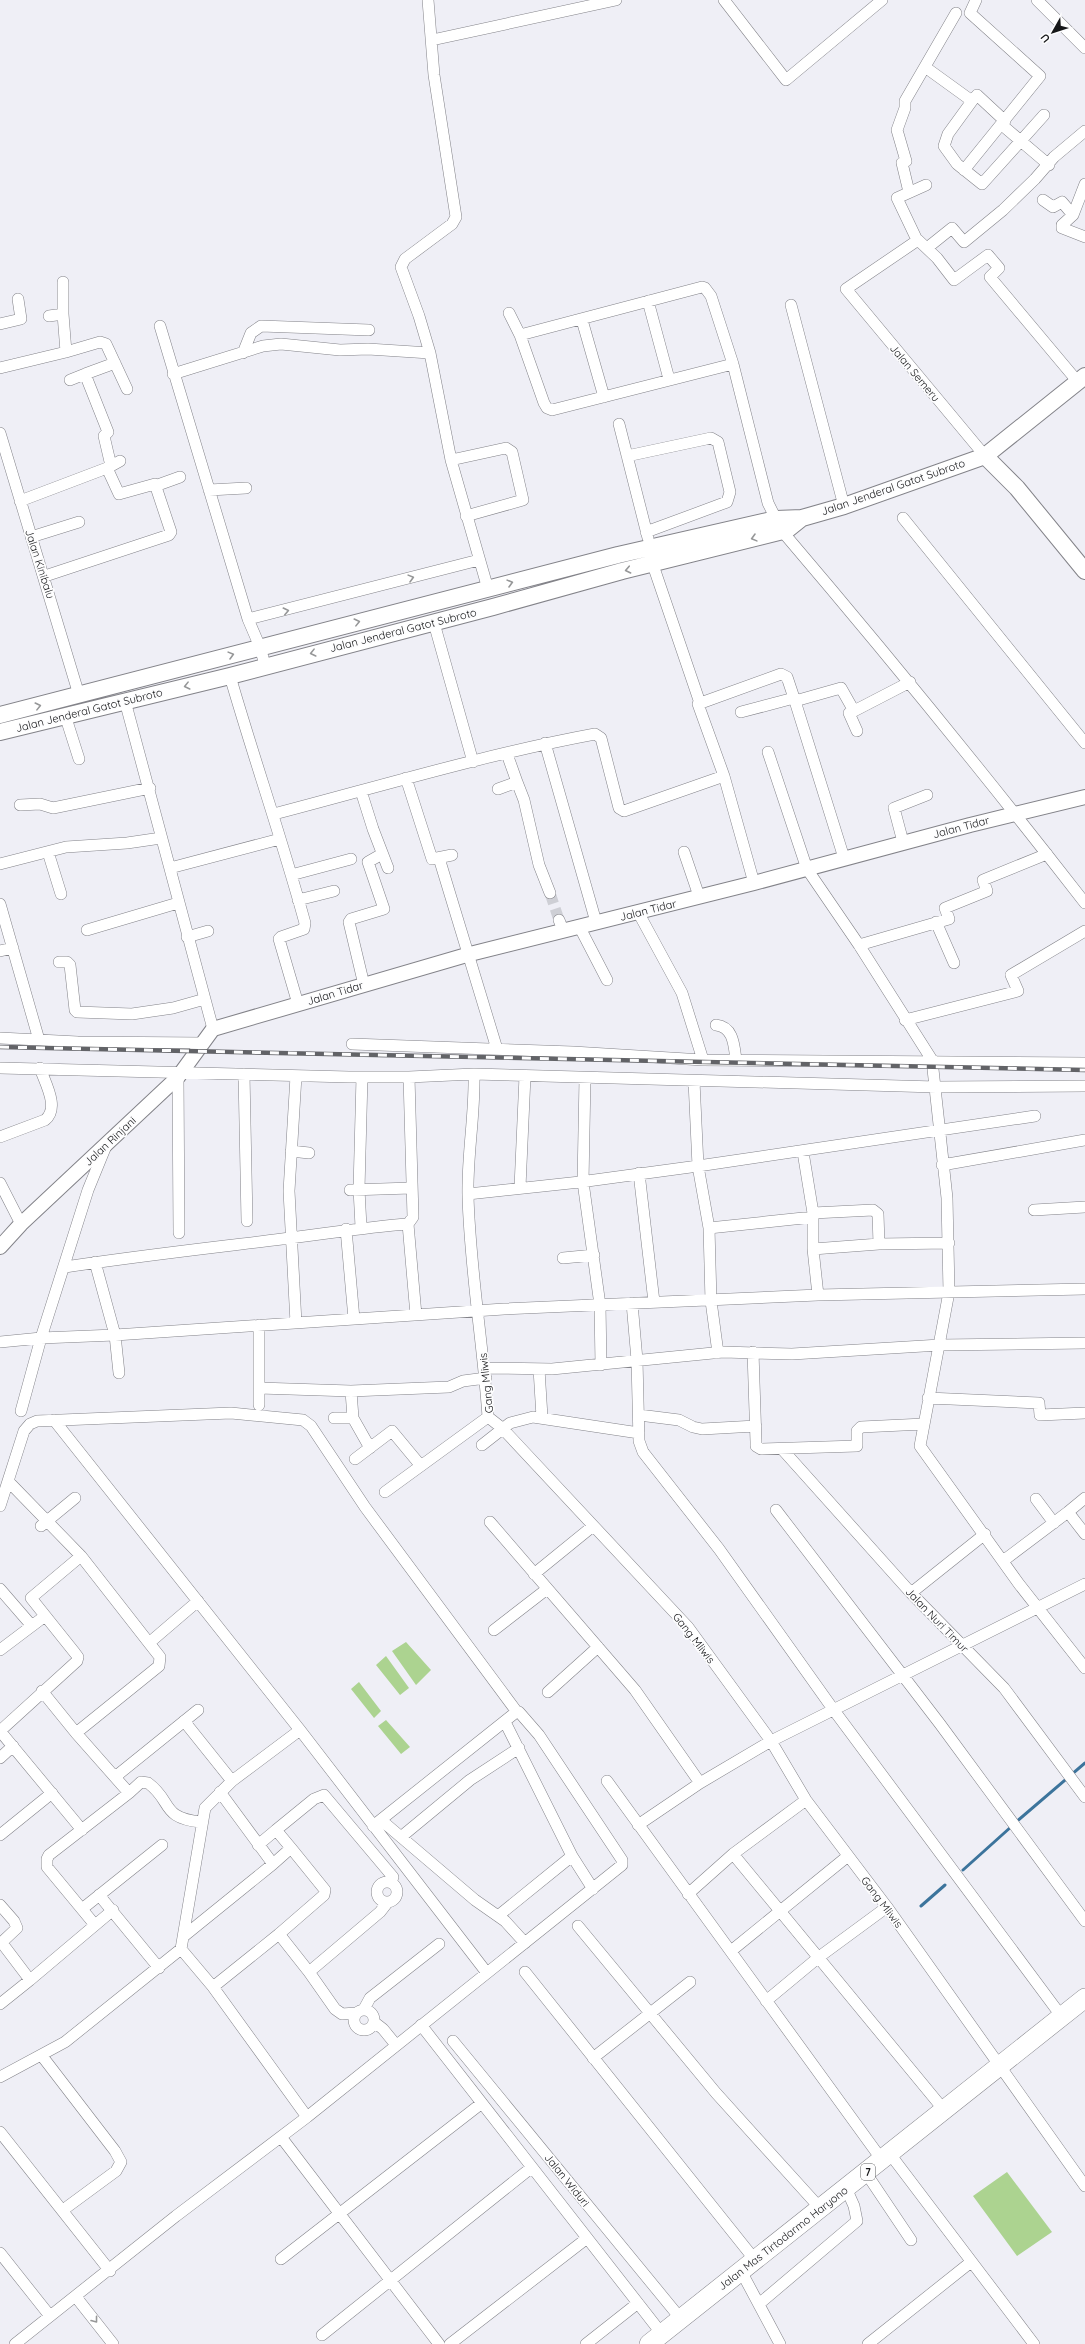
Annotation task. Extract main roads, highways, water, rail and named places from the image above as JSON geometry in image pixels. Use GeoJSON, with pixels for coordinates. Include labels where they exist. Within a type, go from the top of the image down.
{"type":"FeatureCollection","features":[{"type":"Feature","properties":{"kind":"highway","name":"Jalan Mas Tirtodarmo Haryono"},"geometry":{"type":"LineString","coordinates":[[656,2339],[1062,2017],[1084,2002]]}},
{"type":"Feature","properties":{"kind":"main road","name":"Jalan Jenderal Gatot Subroto"},"geometry":{"type":"LineString","coordinates":[[0,732],[230,676],[265,665],[434,623],[622,571],[653,565],[844,506],[985,456],[1081,379]]}},
{"type":"Feature","properties":{"kind":"main road"},"geometry":{"type":"LineString","coordinates":[[985,456],[1017,488],[1085,571]]}},
{"type":"Feature","properties":{"kind":"main road","name":"Jalan Jenderal Gatot Subroto"},"geometry":{"type":"LineString","coordinates":[[0,715],[79,696],[260,647],[652,548],[779,525]]}},
{"type":"Feature","properties":{"kind":"main road"},"geometry":{"type":"LineString","coordinates":[[488,589],[493,607]]}},
{"type":"Feature","properties":{"kind":"waterway"},"geometry":{"type":"LineString","coordinates":[[1016,1822],[1085,1763]]}},
{"type":"Feature","properties":{"kind":"waterway"},"geometry":{"type":"LineString","coordinates":[[963,1870],[1012,1826]]}},
{"type":"Feature","properties":{"kind":"waterway"},"geometry":{"type":"LineString","coordinates":[[921,1906],[945,1885]]}},
{"type":"Feature","properties":{"kind":"tunnel"},"geometry":{"type":"LineString","coordinates":[[550,893],[559,920]]}},
{"type":"Feature","properties":{"kind":"railway"},"geometry":{"type":"LineString","coordinates":[[0,1047],[1085,1070]]}}]}
